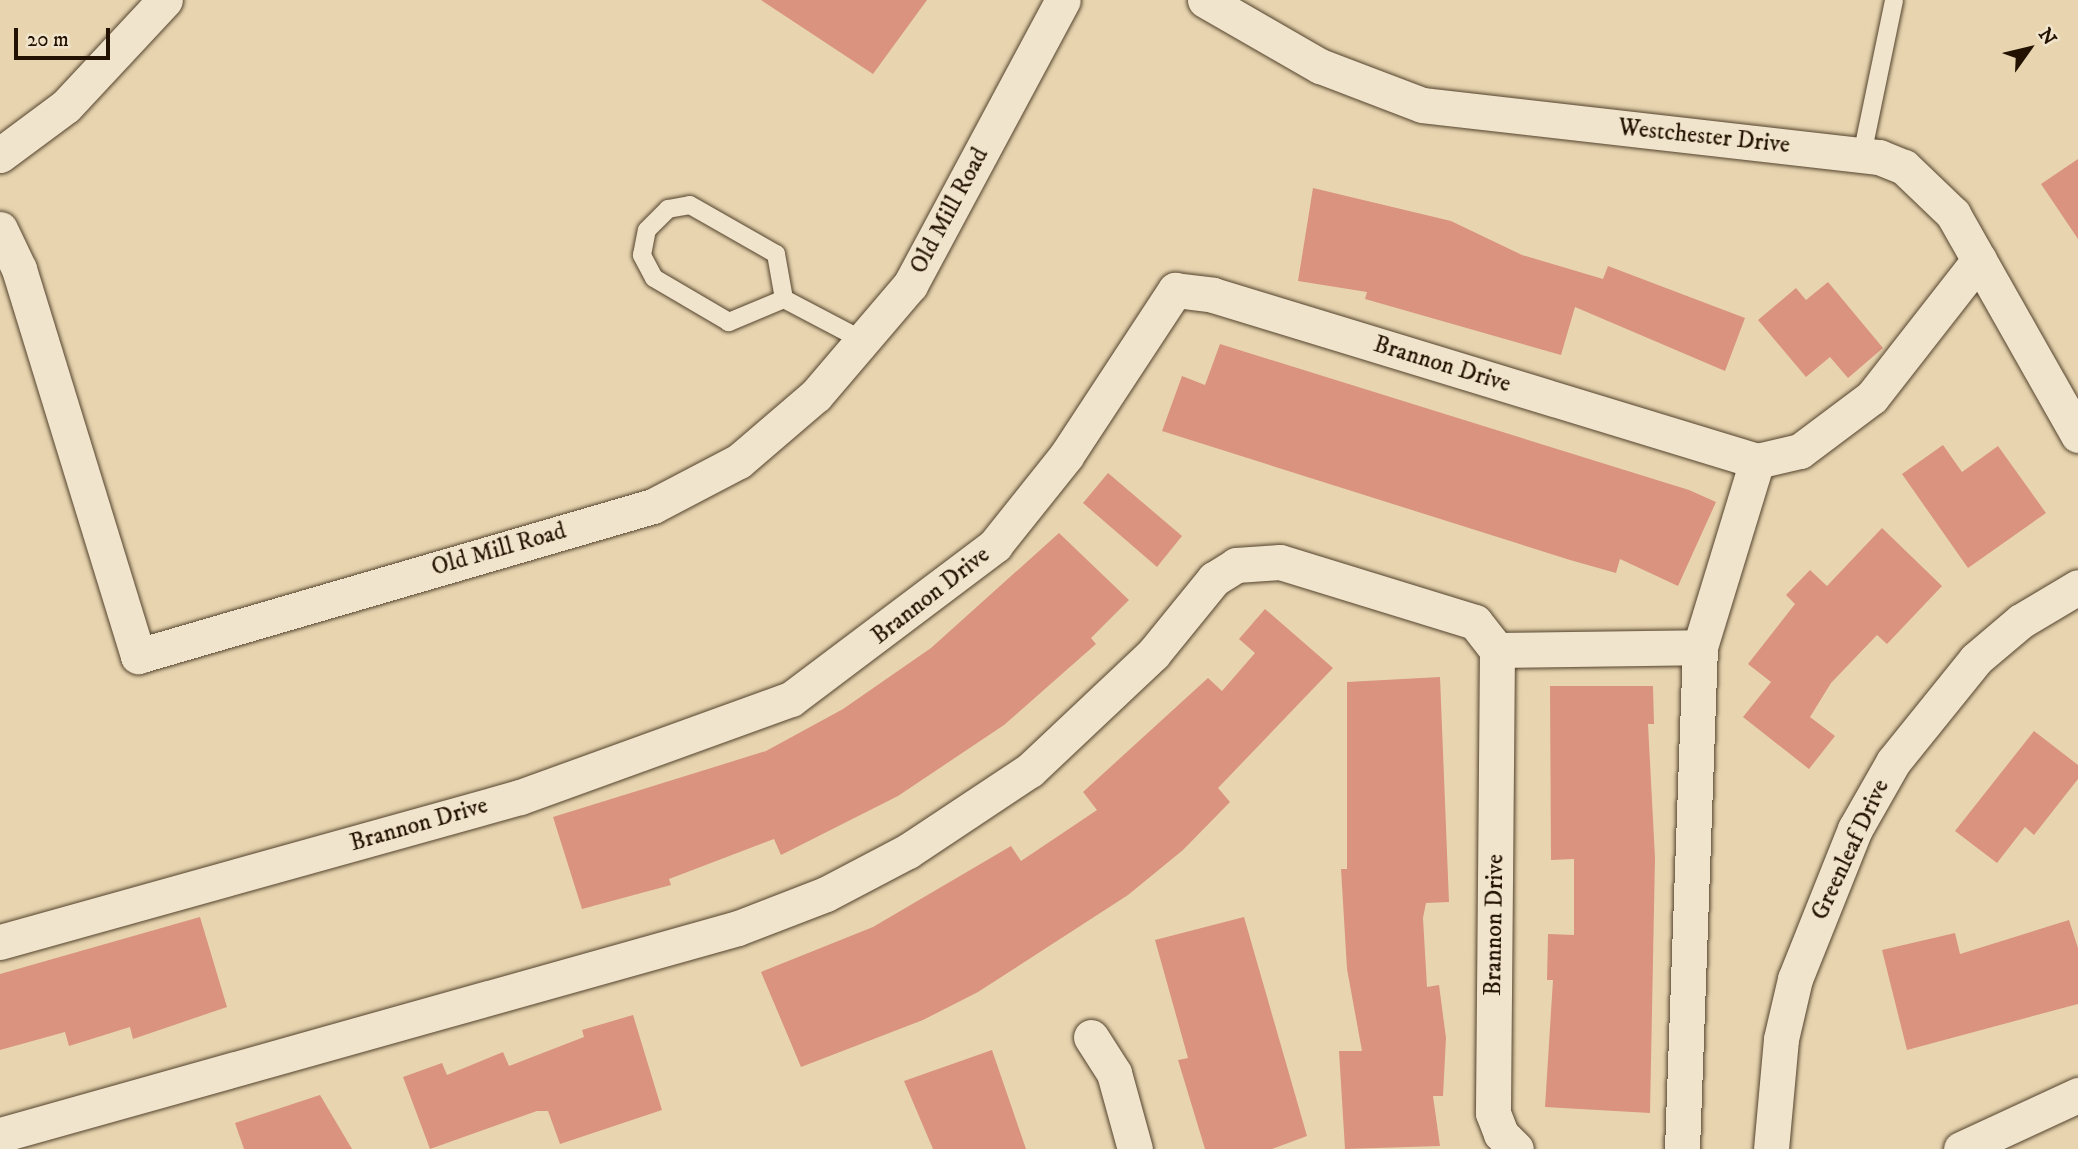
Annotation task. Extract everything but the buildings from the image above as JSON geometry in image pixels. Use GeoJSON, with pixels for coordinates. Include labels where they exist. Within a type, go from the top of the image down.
{"type":"FeatureCollection","features":[{"type":"Feature","properties":{"kind":"street"},"geometry":{"type":"LineString","coordinates":[[0,155],[66,106],[165,0]]}},
{"type":"Feature","properties":{"kind":"street","name":"Old Mill Road"},"geometry":{"type":"LineString","coordinates":[[0,229],[19,269],[138,656],[653,506],[739,461],[866,342],[910,285],[1063,0]]}},
{"type":"Feature","properties":{"kind":"street","name":"Westchester Drive"},"geometry":{"type":"LineString","coordinates":[[1205,0],[1320,65],[1422,105],[1862,155],[1904,167],[1925,180],[1979,260],[2078,435]]}},
{"type":"Feature","properties":{"kind":"street","name":"Brannon Drive"},"geometry":{"type":"LineString","coordinates":[[0,942],[520,797],[791,699],[995,545],[1066,456],[1175,290],[1213,295],[1757,461],[1800,452],[1862,406],[1979,260]]}},
{"type":"Feature","properties":{"kind":"street"},"geometry":{"type":"LineString","coordinates":[[1682,1149],[1700,647],[1757,461]]}},
{"type":"Feature","properties":{"kind":"street"},"geometry":{"type":"LineString","coordinates":[[0,1135],[738,928],[826,894],[940,832],[1030,770],[1153,654],[1214,579],[1236,565],[1280,562],[1475,622],[1497,650],[1700,647]]}},
{"type":"Feature","properties":{"kind":"street","name":"Greenleaf Drive"},"geometry":{"type":"LineString","coordinates":[[1771,1149],[1781,1040],[1795,979],[1855,829],[1893,762],[1976,659],[2021,621],[2078,587]]}},
{"type":"Feature","properties":{"kind":"street","name":"Brannon Drive"},"geometry":{"type":"LineString","coordinates":[[1497,650],[1493,1113],[1501,1134],[1516,1149]]}},
{"type":"Feature","properties":{"kind":"street"},"geometry":{"type":"LineString","coordinates":[[1091,1037],[1114,1073],[1135,1149]]}},
{"type":"Feature","properties":{"kind":"street"},"geometry":{"type":"LineString","coordinates":[[1961,1149],[2078,1095]]}},
{"type":"Feature","properties":{"kind":"lane"},"geometry":{"type":"LineString","coordinates":[[1862,155],[1894,0]]}},
{"type":"Feature","properties":{"kind":"lane"},"geometry":{"type":"LineString","coordinates":[[690,205],[776,254],[783,299],[729,322],[654,278],[642,255],[647,230],[668,209],[690,205]]}},
{"type":"Feature","properties":{"kind":"lane"},"geometry":{"type":"LineString","coordinates":[[783,299],[866,342]]}}]}
